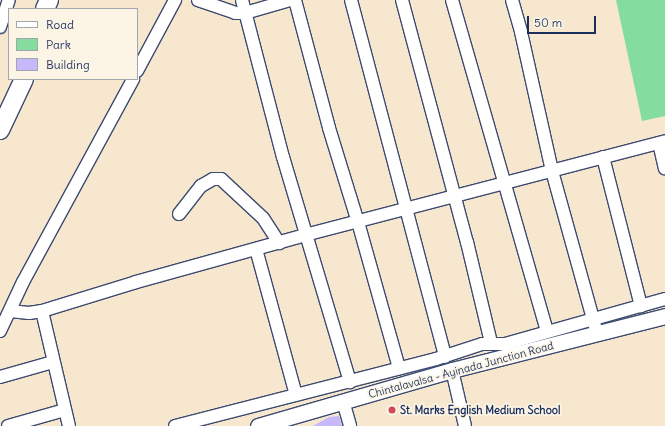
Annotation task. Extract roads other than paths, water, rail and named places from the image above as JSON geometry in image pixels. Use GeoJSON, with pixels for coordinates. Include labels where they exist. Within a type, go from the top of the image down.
{"type":"FeatureCollection","features":[{"type":"Feature","properties":{"kind":"highway"},"geometry":{"type":"LineString","coordinates":[[0,102],[11,80]]}},
{"type":"Feature","properties":{"kind":"highway"},"geometry":{"type":"LineString","coordinates":[[0,130],[24,80]]}},
{"type":"Feature","properties":{"kind":"main road","name":"Chintalavalsa - Ayinada Junction Road"},"geometry":{"type":"LineString","coordinates":[[258,426],[452,370],[665,316]]}},
{"type":"Feature","properties":{"kind":"street"},"geometry":{"type":"LineString","coordinates":[[0,26],[9,0]]}},
{"type":"Feature","properties":{"kind":"street"},"geometry":{"type":"LineString","coordinates":[[138,69],[175,0]]}},
{"type":"Feature","properties":{"kind":"street"},"geometry":{"type":"LineString","coordinates":[[198,0],[228,12],[246,13],[290,0]]}},
{"type":"Feature","properties":{"kind":"street"},"geometry":{"type":"LineString","coordinates":[[242,0],[305,235],[350,382]]}},
{"type":"Feature","properties":{"kind":"street"},"geometry":{"type":"LineString","coordinates":[[295,0],[329,128],[358,222],[399,368]]}},
{"type":"Feature","properties":{"kind":"street"},"geometry":{"type":"LineString","coordinates":[[351,0],[445,357]]}},
{"type":"Feature","properties":{"kind":"street"},"geometry":{"type":"LineString","coordinates":[[402,0],[467,242],[490,343]]}},
{"type":"Feature","properties":{"kind":"street"},"geometry":{"type":"LineString","coordinates":[[452,0],[547,332]]}},
{"type":"Feature","properties":{"kind":"street"},"geometry":{"type":"LineString","coordinates":[[512,0],[521,32],[552,171],[597,334]]}},
{"type":"Feature","properties":{"kind":"street"},"geometry":{"type":"LineString","coordinates":[[0,331],[26,276],[131,80]]}},
{"type":"Feature","properties":{"kind":"street"},"geometry":{"type":"LineString","coordinates":[[10,311],[29,313],[42,311],[136,282],[305,235],[662,142],[665,168]]}},
{"type":"Feature","properties":{"kind":"street"},"geometry":{"type":"LineString","coordinates":[[603,157],[641,306]]}},
{"type":"Feature","properties":{"kind":"street"},"geometry":{"type":"LineString","coordinates":[[179,214],[201,186],[213,179],[221,179],[263,218],[279,243]]}},
{"type":"Feature","properties":{"kind":"street"},"geometry":{"type":"LineString","coordinates":[[256,249],[296,395]]}},
{"type":"Feature","properties":{"kind":"street"},"geometry":{"type":"LineString","coordinates":[[176,426],[445,357],[464,349],[490,343],[505,344],[592,318],[665,299]]}},
{"type":"Feature","properties":{"kind":"street"},"geometry":{"type":"LineString","coordinates":[[42,311],[69,426]]}},
{"type":"Feature","properties":{"kind":"street"},"geometry":{"type":"LineString","coordinates":[[0,376],[53,362]]}},
{"type":"Feature","properties":{"kind":"street"},"geometry":{"type":"LineString","coordinates":[[452,370],[465,426]]}},
{"type":"Feature","properties":{"kind":"street"},"geometry":{"type":"LineString","coordinates":[[343,402],[350,426]]}},
{"type":"Feature","properties":{"kind":"street"},"geometry":{"type":"LineString","coordinates":[[8,426],[65,410]]}},
{"type":"Feature","properties":{"kind":"place","name":"St. Marks English Medium School"},"geometry":{"type":"Point","coordinates":[392,410]}}]}
